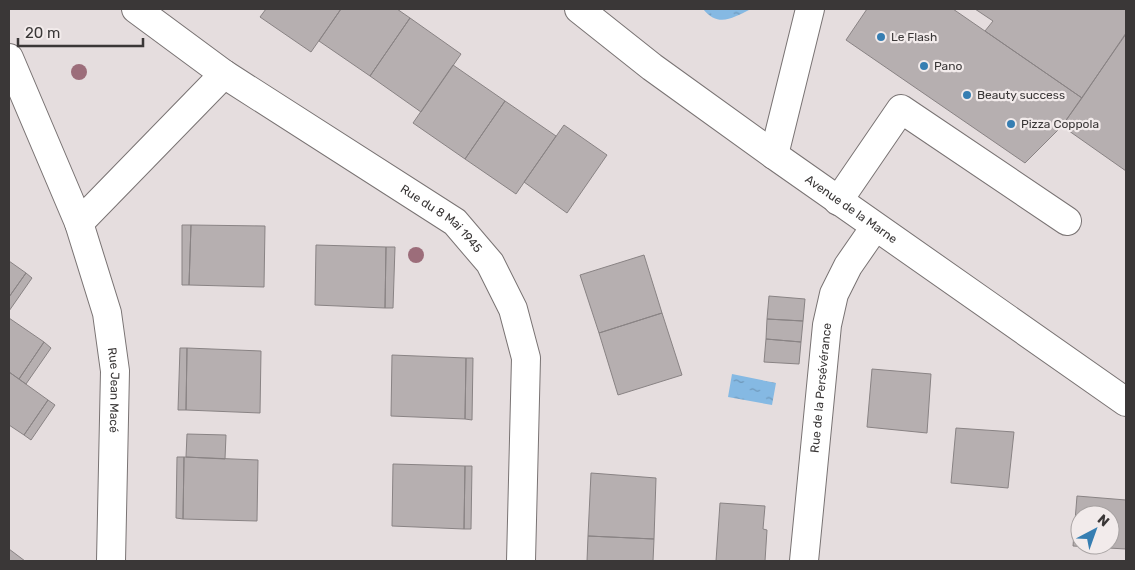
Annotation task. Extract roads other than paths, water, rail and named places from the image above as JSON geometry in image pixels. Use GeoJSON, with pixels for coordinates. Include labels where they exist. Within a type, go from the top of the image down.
{"type":"FeatureCollection","features":[{"type":"Feature","properties":{"kind":"street","name":"Rue du 8 Mai 1945"},"geometry":{"type":"LineString","coordinates":[[136,9],[224,74],[455,222],[490,263],[513,309],[526,358],[521,561]]}},
{"type":"Feature","properties":{"kind":"street","name":"Avenue de la Marne"},"geometry":{"type":"LineString","coordinates":[[580,9],[652,68],[875,228],[1126,402]]}},
{"type":"Feature","properties":{"kind":"street"},"geometry":{"type":"LineString","coordinates":[[774,155],[810,9]]}},
{"type":"Feature","properties":{"kind":"street","name":"Rue Jean Macé"},"geometry":{"type":"LineString","coordinates":[[9,58],[79,223],[106,312],[115,371],[111,561]]}},
{"type":"Feature","properties":{"kind":"street"},"geometry":{"type":"LineString","coordinates":[[79,223],[224,74]]}},
{"type":"Feature","properties":{"kind":"street"},"geometry":{"type":"LineString","coordinates":[[838,201],[901,109],[1067,221]]}},
{"type":"Feature","properties":{"kind":"street","name":"Rue de la Persévérance"},"geometry":{"type":"LineString","coordinates":[[804,561],[828,325],[834,294],[848,266],[875,228]]}},
{"type":"Feature","properties":{"kind":"water"},"geometry":{"type":"Polygon","coordinates":[[[703,9],[751,9],[732,18],[720,20],[709,15],[703,9]]]}},
{"type":"Feature","properties":{"kind":"water"},"geometry":{"type":"Polygon","coordinates":[[[732,374],[776,383],[772,405],[728,397],[732,374]]]}},
{"type":"Feature","properties":{"kind":"place","name":"Le Flash"},"geometry":{"type":"Point","coordinates":[881,37]}},
{"type":"Feature","properties":{"kind":"place","name":"Pano"},"geometry":{"type":"Point","coordinates":[924,66]}},
{"type":"Feature","properties":{"kind":"place","name":"Beauty success"},"geometry":{"type":"Point","coordinates":[967,95]}},
{"type":"Feature","properties":{"kind":"place","name":"Pizza Coppola"},"geometry":{"type":"Point","coordinates":[1011,124]}}]}
